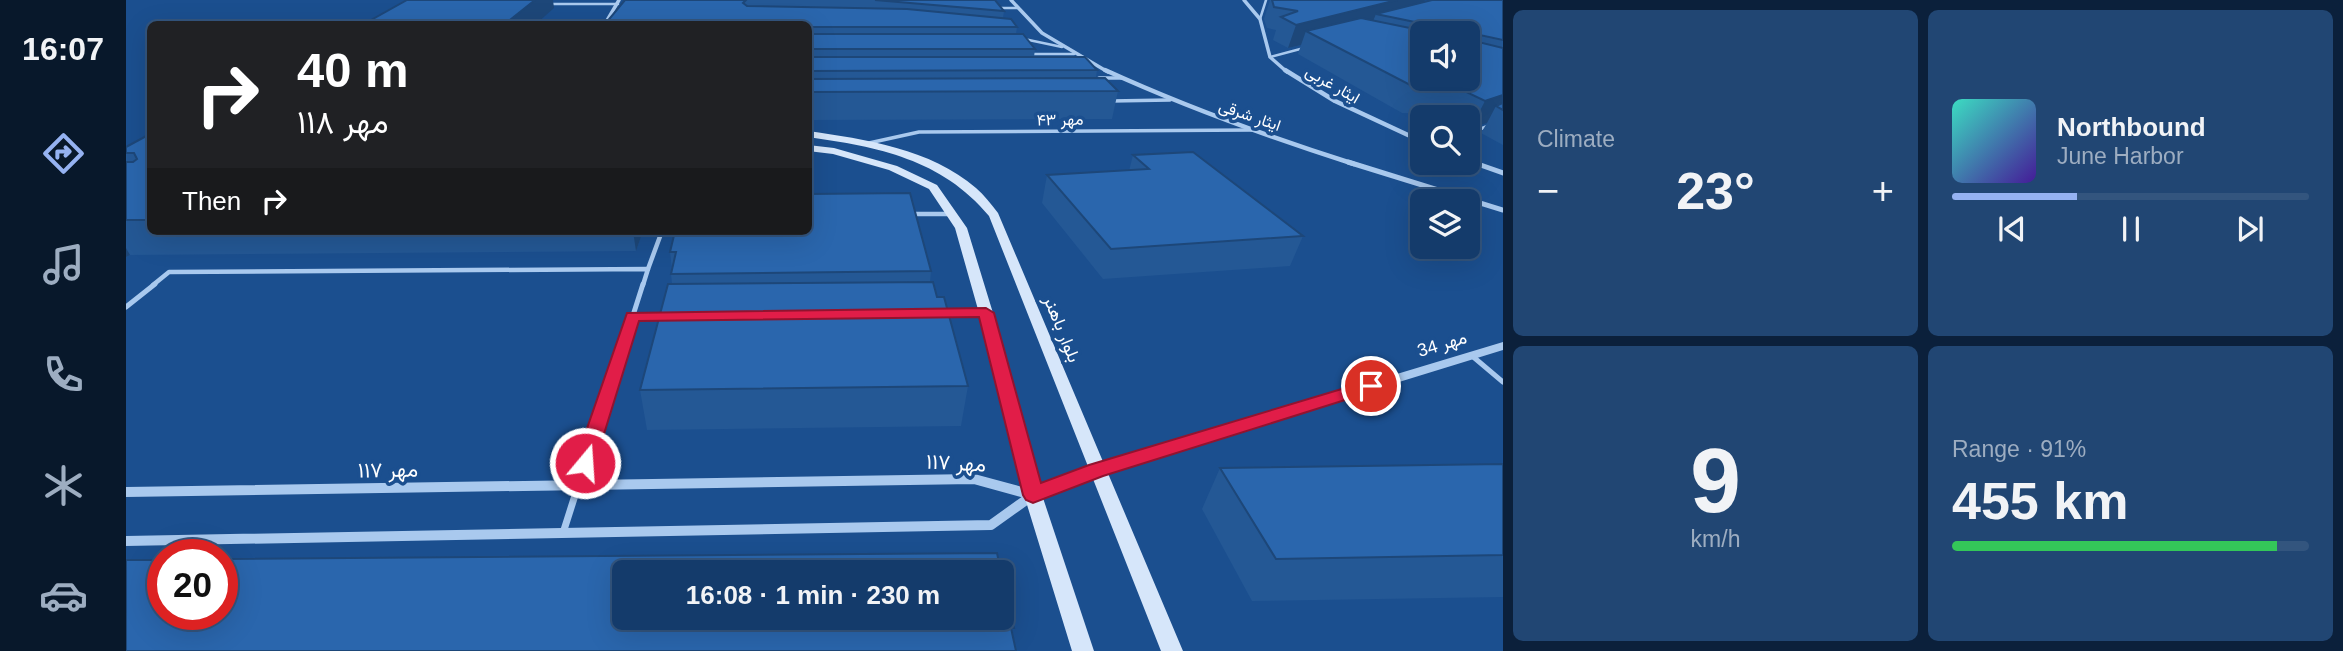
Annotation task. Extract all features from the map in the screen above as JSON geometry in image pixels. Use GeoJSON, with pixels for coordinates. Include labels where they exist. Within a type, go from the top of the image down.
{"type":"FeatureCollection","features":[{"type":"Feature","properties":{"kind":"main road","name":"بلوار باهنر"},"geometry":{"type":"LineString","coordinates":[[812,135],[895,151],[936,166],[970,188],[994,215],[1172,651]]}},
{"type":"Feature","properties":{"kind":"main road"},"geometry":{"type":"LineString","coordinates":[[812,148],[834,151],[894,168],[933,187],[961,228],[1033,495],[1083,651]]}},
{"type":"Feature","properties":{"kind":"street","name":"ایثار شرقی"},"geometry":{"type":"LineString","coordinates":[[1011,0],[1028,23],[1062,47],[1170,100],[1503,210]]}},
{"type":"Feature","properties":{"kind":"street"},"geometry":{"type":"LineString","coordinates":[[1244,0],[1260,19],[1270,57]]}},
{"type":"Feature","properties":{"kind":"street"},"geometry":{"type":"LineString","coordinates":[[607,21],[618,2]]}},
{"type":"Feature","properties":{"kind":"street","name":"ایثار غربی"},"geometry":{"type":"LineString","coordinates":[[1270,57],[1286,71],[1335,101],[1410,136]]}},
{"type":"Feature","properties":{"kind":"street"},"geometry":{"type":"LineString","coordinates":[[1480,165],[1503,173]]}},
{"type":"Feature","properties":{"kind":"street","name":"مهر 34"},"geometry":{"type":"LineString","coordinates":[[1033,495],[1096,470],[1503,346]]}},
{"type":"Feature","properties":{"kind":"street","name":"مهر ۱۱۷"},"geometry":{"type":"LineString","coordinates":[[126,492],[974,479],[1033,495]]}},
{"type":"Feature","properties":{"kind":"street"},"geometry":{"type":"LineString","coordinates":[[126,541],[991,525],[1033,495]]}},
{"type":"Feature","properties":{"kind":"lane"},"geometry":{"type":"LineString","coordinates":[[1260,19],[1266,0]]}},
{"type":"Feature","properties":{"kind":"lane"},"geometry":{"type":"LineString","coordinates":[[536,4],[618,2]]}},
{"type":"Feature","properties":{"kind":"lane"},"geometry":{"type":"LineString","coordinates":[[990,8],[1017,8]]}},
{"type":"Feature","properties":{"kind":"lane"},"geometry":{"type":"LineString","coordinates":[[1023,38],[1062,47]]}},
{"type":"Feature","properties":{"kind":"lane"},"geometry":{"type":"LineString","coordinates":[[1270,57],[1305,48]]}},
{"type":"Feature","properties":{"kind":"lane"},"geometry":{"type":"LineString","coordinates":[[1020,54],[1074,54]]}},
{"type":"Feature","properties":{"kind":"lane"},"geometry":{"type":"LineString","coordinates":[[1096,78],[1122,78]]}},
{"type":"Feature","properties":{"kind":"lane"},"geometry":{"type":"LineString","coordinates":[[1101,101],[1170,100]]}},
{"type":"Feature","properties":{"kind":"lane"},"geometry":{"type":"LineString","coordinates":[[1480,129],[1491,125]]}},
{"type":"Feature","properties":{"kind":"lane","name":"مهر ۴۳"},"geometry":{"type":"LineString","coordinates":[[865,144],[919,132],[1256,130]]}},
{"type":"Feature","properties":{"kind":"lane"},"geometry":{"type":"LineString","coordinates":[[899,214],[951,214]]}},
{"type":"Feature","properties":{"kind":"lane"},"geometry":{"type":"LineString","coordinates":[[563,534],[661,235]]}},
{"type":"Feature","properties":{"kind":"lane"},"geometry":{"type":"LineString","coordinates":[[126,307],[169,272],[648,269]]}},
{"type":"Feature","properties":{"kind":"lane"},"geometry":{"type":"LineString","coordinates":[[932,313],[986,313]]}},
{"type":"Feature","properties":{"kind":"lane"},"geometry":{"type":"LineString","coordinates":[[632,317],[673,316]]}},
{"type":"Feature","properties":{"kind":"lane"},"geometry":{"type":"LineString","coordinates":[[1471,355],[1503,382]]}},
{"type":"Feature","properties":{"kind":"building"},"geometry":{"type":"Polygon","coordinates":[[[407,0],[535,0],[509,21],[369,21],[407,0]]]}},
{"type":"Feature","properties":{"kind":"building"},"geometry":{"type":"Polygon","coordinates":[[[625,0],[746,0],[743,3],[747,6],[907,9],[1011,19],[1017,27],[812,27],[812,21],[608,21],[625,0]]]}},
{"type":"Feature","properties":{"kind":"building"},"geometry":{"type":"Polygon","coordinates":[[[875,0],[995,0],[1004,11],[875,0]]]}},
{"type":"Feature","properties":{"kind":"building"},"geometry":{"type":"Polygon","coordinates":[[[1272,0],[1397,0],[1296,25],[1281,17],[1298,11],[1274,7],[1272,0]]]}},
{"type":"Feature","properties":{"kind":"building"},"geometry":{"type":"Polygon","coordinates":[[[1432,0],[1503,0],[1503,40],[1480,35],[1480,21],[1410,21],[1376,14],[1432,0]]]}},
{"type":"Feature","properties":{"kind":"building"},"geometry":{"type":"Polygon","coordinates":[[[1361,18],[1410,28],[1410,85],[1306,31],[1361,18]]]}},
{"type":"Feature","properties":{"kind":"building"},"geometry":{"type":"Polygon","coordinates":[[[812,34],[1023,34],[1035,49],[812,49],[812,34]]]}},
{"type":"Feature","properties":{"kind":"building"},"geometry":{"type":"Polygon","coordinates":[[[1480,42],[1503,48],[1503,95],[1485,101],[1464,91],[1480,91],[1480,42]]]}},
{"type":"Feature","properties":{"kind":"building"},"geometry":{"type":"Polygon","coordinates":[[[812,57],[1085,57],[1097,70],[812,71],[812,57]]]}},
{"type":"Feature","properties":{"kind":"building"},"geometry":{"type":"Polygon","coordinates":[[[1105,78],[1118,91],[812,92],[812,79],[1105,78]]]}},
{"type":"Feature","properties":{"kind":"building"},"geometry":{"type":"Polygon","coordinates":[[[147,136],[147,220],[126,220],[126,162],[137,159],[134,153],[126,153],[126,147],[147,136]]]}},
{"type":"Feature","properties":{"kind":"building"},"geometry":{"type":"Polygon","coordinates":[[[1193,152],[1303,236],[1111,249],[1047,175],[1149,169],[1133,155],[1193,152]]]}},
{"type":"Feature","properties":{"kind":"building"},"geometry":{"type":"Polygon","coordinates":[[[910,193],[931,271],[671,274],[676,252],[670,252],[674,235],[812,235],[812,194],[910,193]]]}},
{"type":"Feature","properties":{"kind":"building"},"geometry":{"type":"Polygon","coordinates":[[[933,282],[937,297],[944,297],[968,386],[640,390],[668,284],[933,282]]]}},
{"type":"Feature","properties":{"kind":"building"},"geometry":{"type":"Polygon","coordinates":[[[1503,464],[1503,555],[1276,559],[1220,468],[1503,464]]]}},
{"type":"Feature","properties":{"kind":"building"},"geometry":{"type":"Polygon","coordinates":[[[997,553],[998,560],[612,560],[612,630],[1011,630],[1016,651],[126,651],[126,560],[147,560],[147,630],[238,630],[238,559],[997,553]]]}},
{"type":"Feature","properties":{"kind":"route"},"geometry":{"type":"LineString","coordinates":[[585,463],[632,317],[986,313],[1033,495],[1096,470],[1371,386]]}}]}
